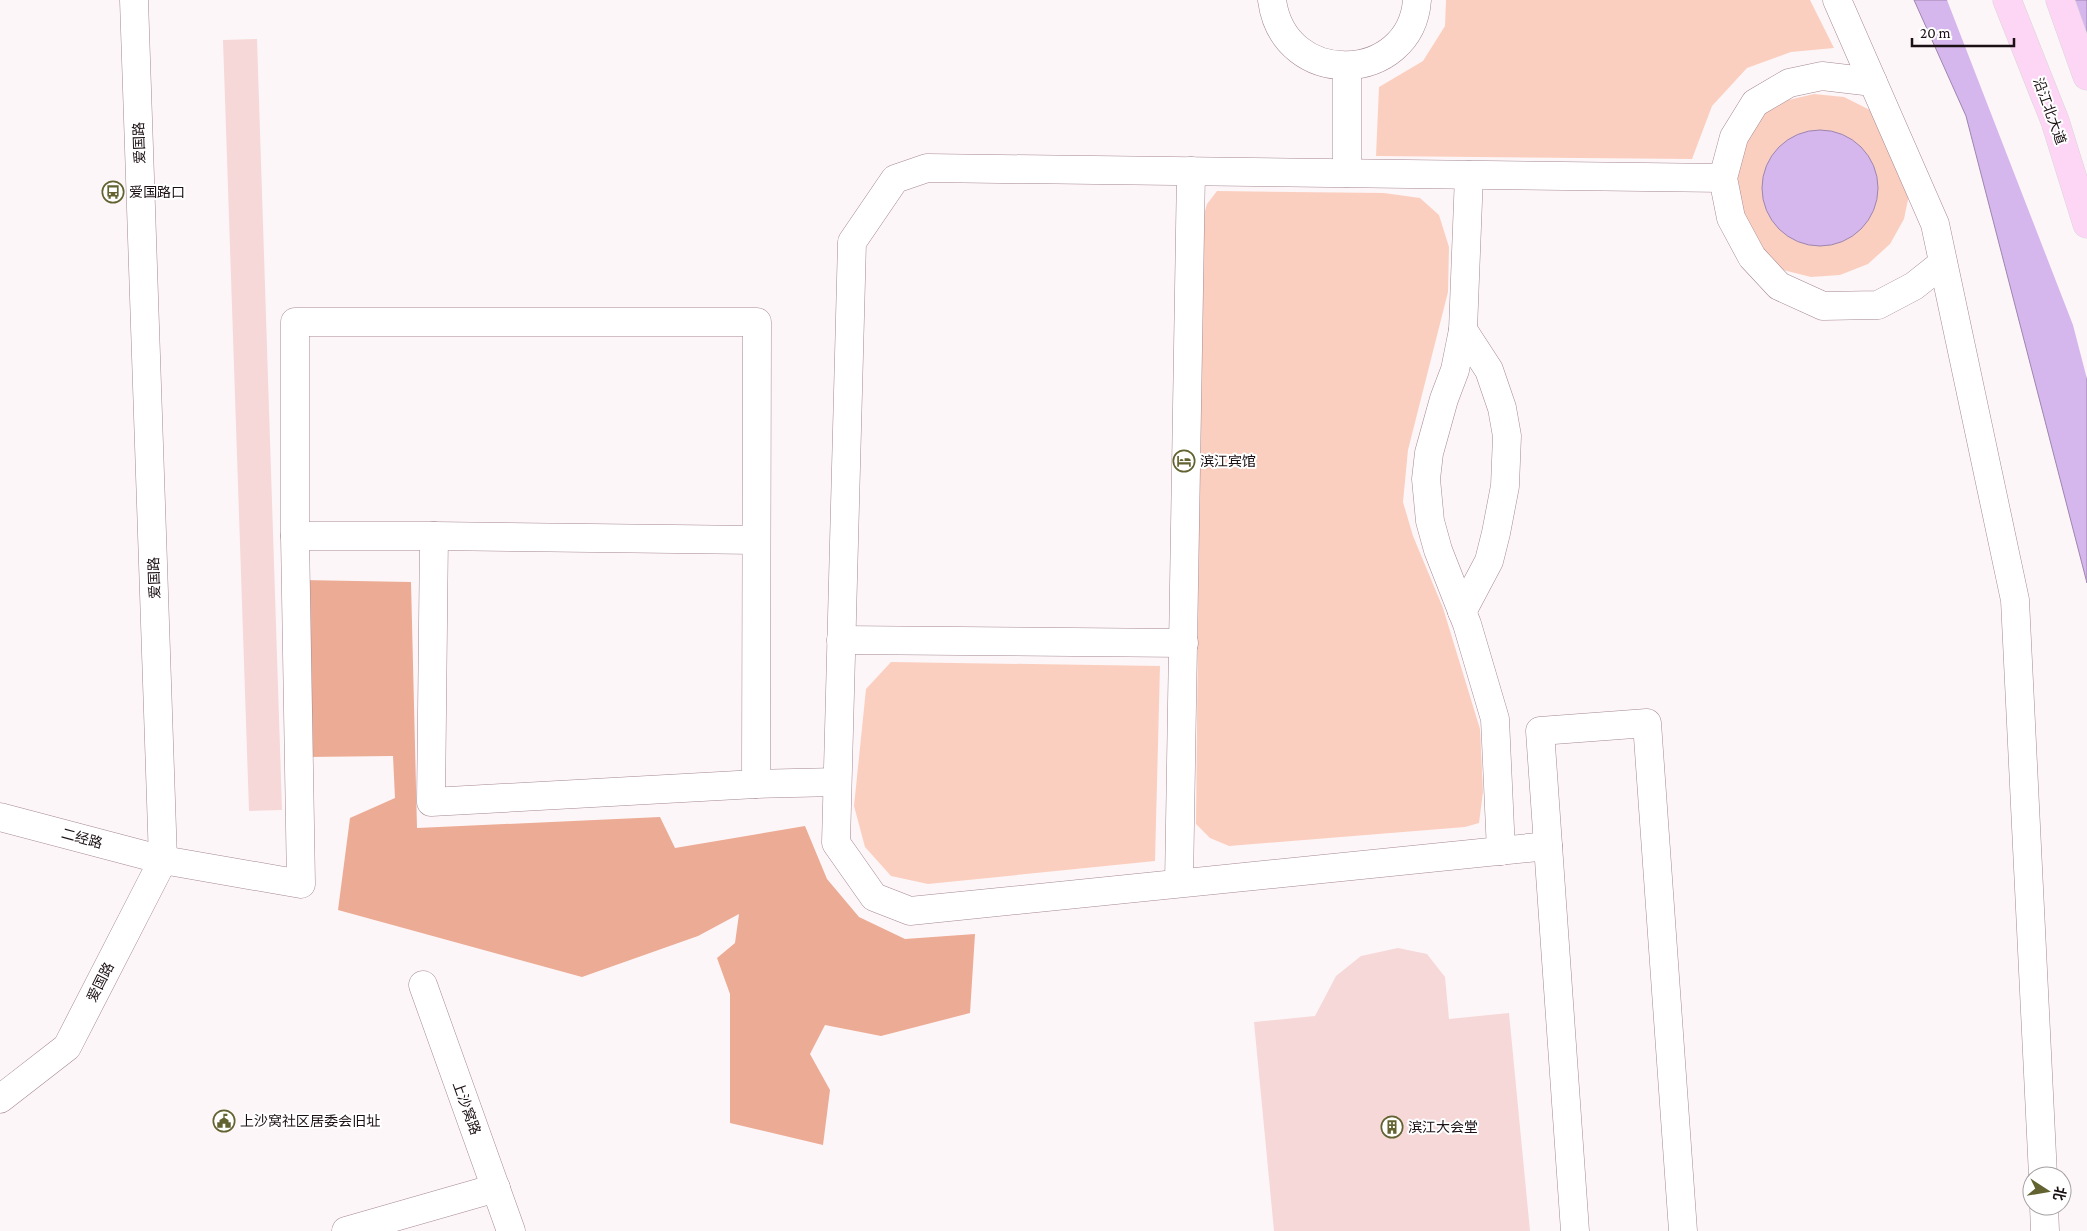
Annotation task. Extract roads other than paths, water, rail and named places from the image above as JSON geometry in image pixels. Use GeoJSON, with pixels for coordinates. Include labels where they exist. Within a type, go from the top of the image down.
{"type":"FeatureCollection","features":[{"type":"Feature","properties":{"kind":"main road","name":"沿江北大道"},"geometry":{"type":"LineString","coordinates":[[2007,0],[2055,120],[2087,224]]}},
{"type":"Feature","properties":{"kind":"main road"},"geometry":{"type":"LineString","coordinates":[[2060,0],[2087,76]]}},
{"type":"Feature","properties":{"kind":"street","name":"爱国路"},"geometry":{"type":"LineString","coordinates":[[0,1099],[67,1047],[163,860],[134,0]]}},
{"type":"Feature","properties":{"kind":"street"},"geometry":{"type":"LineString","coordinates":[[1272,0],[1274,15],[1284,36],[1302,54],[1323,64],[1347,67],[1370,62],[1391,50],[1406,32],[1416,10],[1417,0]]}},
{"type":"Feature","properties":{"kind":"street"},"geometry":{"type":"LineString","coordinates":[[1837,0],[1935,224],[2015,600],[2043,1166]]}},
{"type":"Feature","properties":{"kind":"street"},"geometry":{"type":"LineString","coordinates":[[1347,67],[1347,173]]}},
{"type":"Feature","properties":{"kind":"street"},"geometry":{"type":"LineString","coordinates":[[1872,82],[1822,76],[1789,83],[1756,103],[1734,137],[1723,178],[1731,218],[1752,257],[1779,286],[1823,306],[1878,305],[1914,286],[1943,264]]}},
{"type":"Feature","properties":{"kind":"street"},"geometry":{"type":"LineString","coordinates":[[1548,846],[910,910],[874,897],[836,843],[852,242],[895,179],[927,168],[1723,178]]}},
{"type":"Feature","properties":{"kind":"street"},"geometry":{"type":"LineString","coordinates":[[1179,883],[1191,171]]}},
{"type":"Feature","properties":{"kind":"street"},"geometry":{"type":"LineString","coordinates":[[1469,175],[1464,330],[1455,370],[1436,426],[1426,479],[1430,521],[1462,612],[1494,719],[1501,851]]}},
{"type":"Feature","properties":{"kind":"street"},"geometry":{"type":"LineString","coordinates":[[756,540],[295,536],[295,322],[757,322],[756,784]]}},
{"type":"Feature","properties":{"kind":"street"},"geometry":{"type":"LineString","coordinates":[[1462,612],[1489,561],[1496,533],[1505,486],[1506,436],[1502,408],[1489,370],[1464,330]]}},
{"type":"Feature","properties":{"kind":"street","name":"二经路"},"geometry":{"type":"LineString","coordinates":[[0,817],[163,860],[301,884],[295,536]]}},
{"type":"Feature","properties":{"kind":"street"},"geometry":{"type":"LineString","coordinates":[[434,536],[431,802],[756,784],[837,782]]}},
{"type":"Feature","properties":{"kind":"street"},"geometry":{"type":"LineString","coordinates":[[841,640],[1184,643]]}},
{"type":"Feature","properties":{"kind":"street"},"geometry":{"type":"LineString","coordinates":[[1575,1231],[1540,731],[1647,724],[1682,1231]]}},
{"type":"Feature","properties":{"kind":"street","name":"上沙窝路"},"geometry":{"type":"LineString","coordinates":[[423,985],[511,1231]]}},
{"type":"Feature","properties":{"kind":"street"},"geometry":{"type":"LineString","coordinates":[[346,1231],[496,1188]]}},
{"type":"Feature","properties":{"kind":"street"},"geometry":{"type":"LineString","coordinates":[[2044,1216],[2045,1231]]}},
{"type":"Feature","properties":{"kind":"place","name":"爱国路口"},"geometry":{"type":"Point","coordinates":[113,192]}},
{"type":"Feature","properties":{"kind":"place","name":"滨江宾馆"},"geometry":{"type":"Point","coordinates":[1184,461]}},
{"type":"Feature","properties":{"kind":"place","name":"上沙窝社区居委会旧址"},"geometry":{"type":"Point","coordinates":[224,1121]}},
{"type":"Feature","properties":{"kind":"place","name":"滨江大会堂"},"geometry":{"type":"Point","coordinates":[1392,1127]}}]}
